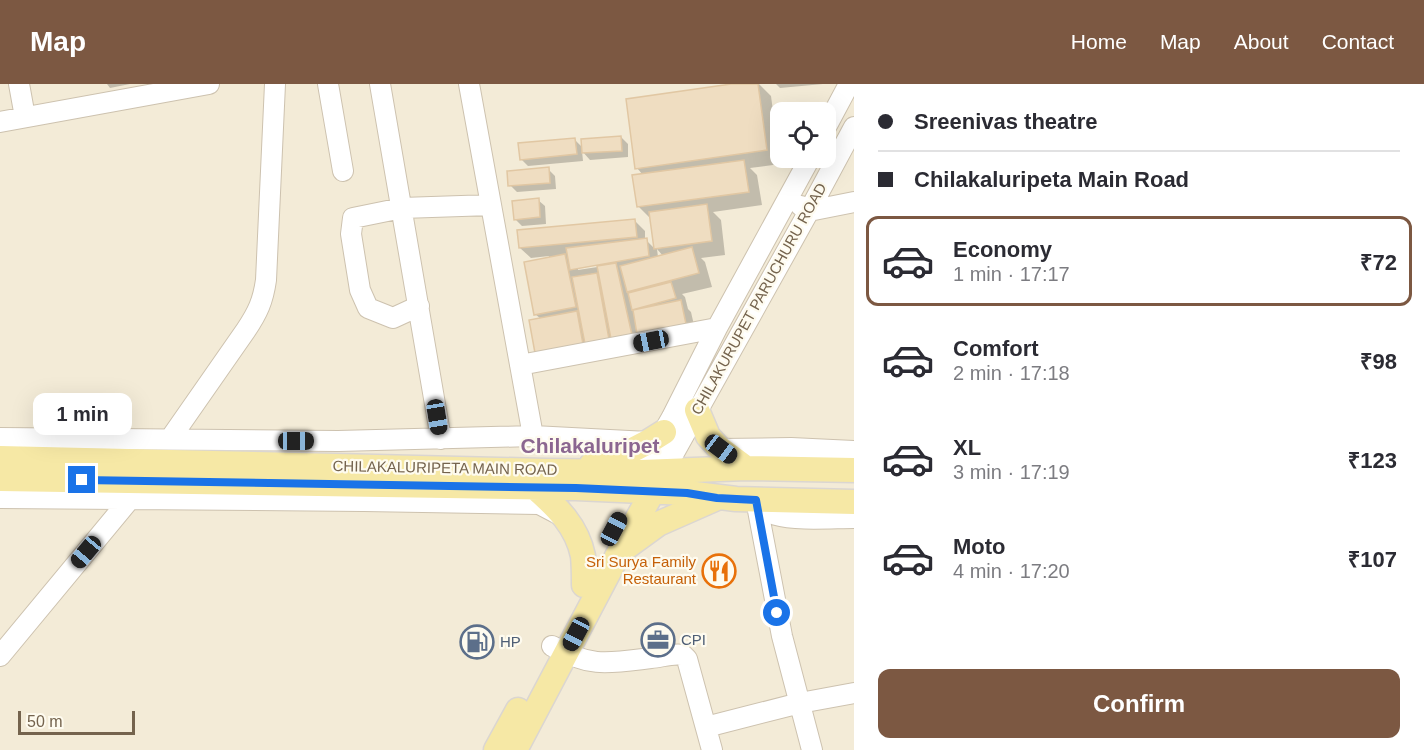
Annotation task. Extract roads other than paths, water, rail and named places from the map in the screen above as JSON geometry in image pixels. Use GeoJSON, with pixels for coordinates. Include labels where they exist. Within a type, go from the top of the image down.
{"type":"FeatureCollection","features":[{"type":"Feature","properties":{"kind":"main road"},"geometry":{"type":"LineString","coordinates":[[697,410],[708,436],[746,468]]}},
{"type":"Feature","properties":{"kind":"main road"},"geometry":{"type":"LineString","coordinates":[[567,471],[621,456],[656,437]]}},
{"type":"Feature","properties":{"kind":"main road","name":"CHILAKALURIPETA MAIN ROAD"},"geometry":{"type":"LineString","coordinates":[[0,458],[567,471],[648,481],[687,493],[717,498],[854,502]]}},
{"type":"Feature","properties":{"kind":"main road","name":"CHILAKALURIPETA MAIN ROAD"},"geometry":{"type":"LineString","coordinates":[[0,479],[137,491],[534,488],[648,481],[746,468],[854,470]]}},
{"type":"Feature","properties":{"kind":"main road"},"geometry":{"type":"LineString","coordinates":[[496,750],[618,554],[648,481]]}},
{"type":"Feature","properties":{"kind":"main road"},"geometry":{"type":"LineString","coordinates":[[515,750],[559,650],[584,585],[648,481]]}},
{"type":"Feature","properties":{"kind":"main road"},"geometry":{"type":"LineString","coordinates":[[534,488],[565,517],[577,537],[583,558],[584,585]]}},
{"type":"Feature","properties":{"kind":"main road"},"geometry":{"type":"LineString","coordinates":[[618,554],[658,524],[717,498]]}},
{"type":"Feature","properties":{"kind":"street"},"geometry":{"type":"LineString","coordinates":[[20,84],[26,117]]}},
{"type":"Feature","properties":{"kind":"street"},"geometry":{"type":"LineString","coordinates":[[0,122],[209,84]]}},
{"type":"Feature","properties":{"kind":"street"},"geometry":{"type":"LineString","coordinates":[[170,440],[258,312],[263,296],[266,280],[275,84]]}},
{"type":"Feature","properties":{"kind":"street"},"geometry":{"type":"LineString","coordinates":[[328,84],[343,171]]}},
{"type":"Feature","properties":{"kind":"street"},"geometry":{"type":"LineString","coordinates":[[380,84],[441,439]]}},
{"type":"Feature","properties":{"kind":"street"},"geometry":{"type":"LineString","coordinates":[[469,84],[533,436]]}},
{"type":"Feature","properties":{"kind":"street"},"geometry":{"type":"LineString","coordinates":[[836,108],[849,84]]}},
{"type":"Feature","properties":{"kind":"street","name":"CHILAKURUPET PARUCHURU ROAD"},"geometry":{"type":"LineString","coordinates":[[648,481],[697,410],[854,127]]}},
{"type":"Feature","properties":{"kind":"street","name":"CHILAKURUPET PARUCHURU ROAD"},"geometry":{"type":"LineString","coordinates":[[648,481],[656,437],[805,168]]}},
{"type":"Feature","properties":{"kind":"street"},"geometry":{"type":"LineString","coordinates":[[788,199],[809,211],[854,202]]}},
{"type":"Feature","properties":{"kind":"street"},"geometry":{"type":"LineString","coordinates":[[418,306],[393,318],[368,308],[360,290],[351,234],[353,218],[402,208],[491,205]]}},
{"type":"Feature","properties":{"kind":"street"},"geometry":{"type":"LineString","coordinates":[[520,365],[717,328]]}},
{"type":"Feature","properties":{"kind":"street"},"geometry":{"type":"LineString","coordinates":[[0,438],[338,441],[533,436],[656,437]]}},
{"type":"Feature","properties":{"kind":"street"},"geometry":{"type":"LineString","coordinates":[[721,449],[791,448],[854,451]]}},
{"type":"Feature","properties":{"kind":"street"},"geometry":{"type":"LineString","coordinates":[[0,656],[137,491]]}},
{"type":"Feature","properties":{"kind":"street"},"geometry":{"type":"LineString","coordinates":[[0,498],[137,491],[364,501],[539,504],[565,517]]}},
{"type":"Feature","properties":{"kind":"street"},"geometry":{"type":"LineString","coordinates":[[754,500],[775,515],[854,518]]}},
{"type":"Feature","properties":{"kind":"street"},"geometry":{"type":"LineString","coordinates":[[754,500],[782,636],[812,750]]}},
{"type":"Feature","properties":{"kind":"street"},"geometry":{"type":"LineString","coordinates":[[559,650],[597,663],[683,655],[687,659],[712,750]]}},
{"type":"Feature","properties":{"kind":"street"},"geometry":{"type":"LineString","coordinates":[[706,727],[800,703],[854,693]]}},
{"type":"Feature","properties":{"kind":"place","name":"Sri Surya Family Restaurant"},"geometry":{"type":"Point","coordinates":[719,571]}},
{"type":"Feature","properties":{"kind":"place","name":"CPI"},"geometry":{"type":"Point","coordinates":[658,640]}},
{"type":"Feature","properties":{"kind":"place","name":"HP"},"geometry":{"type":"Point","coordinates":[477,642]}},
{"type":"Feature","properties":{"kind":"district","name":"Chilakaluripet"},"geometry":{"type":"Point","coordinates":[590,446]}}]}
